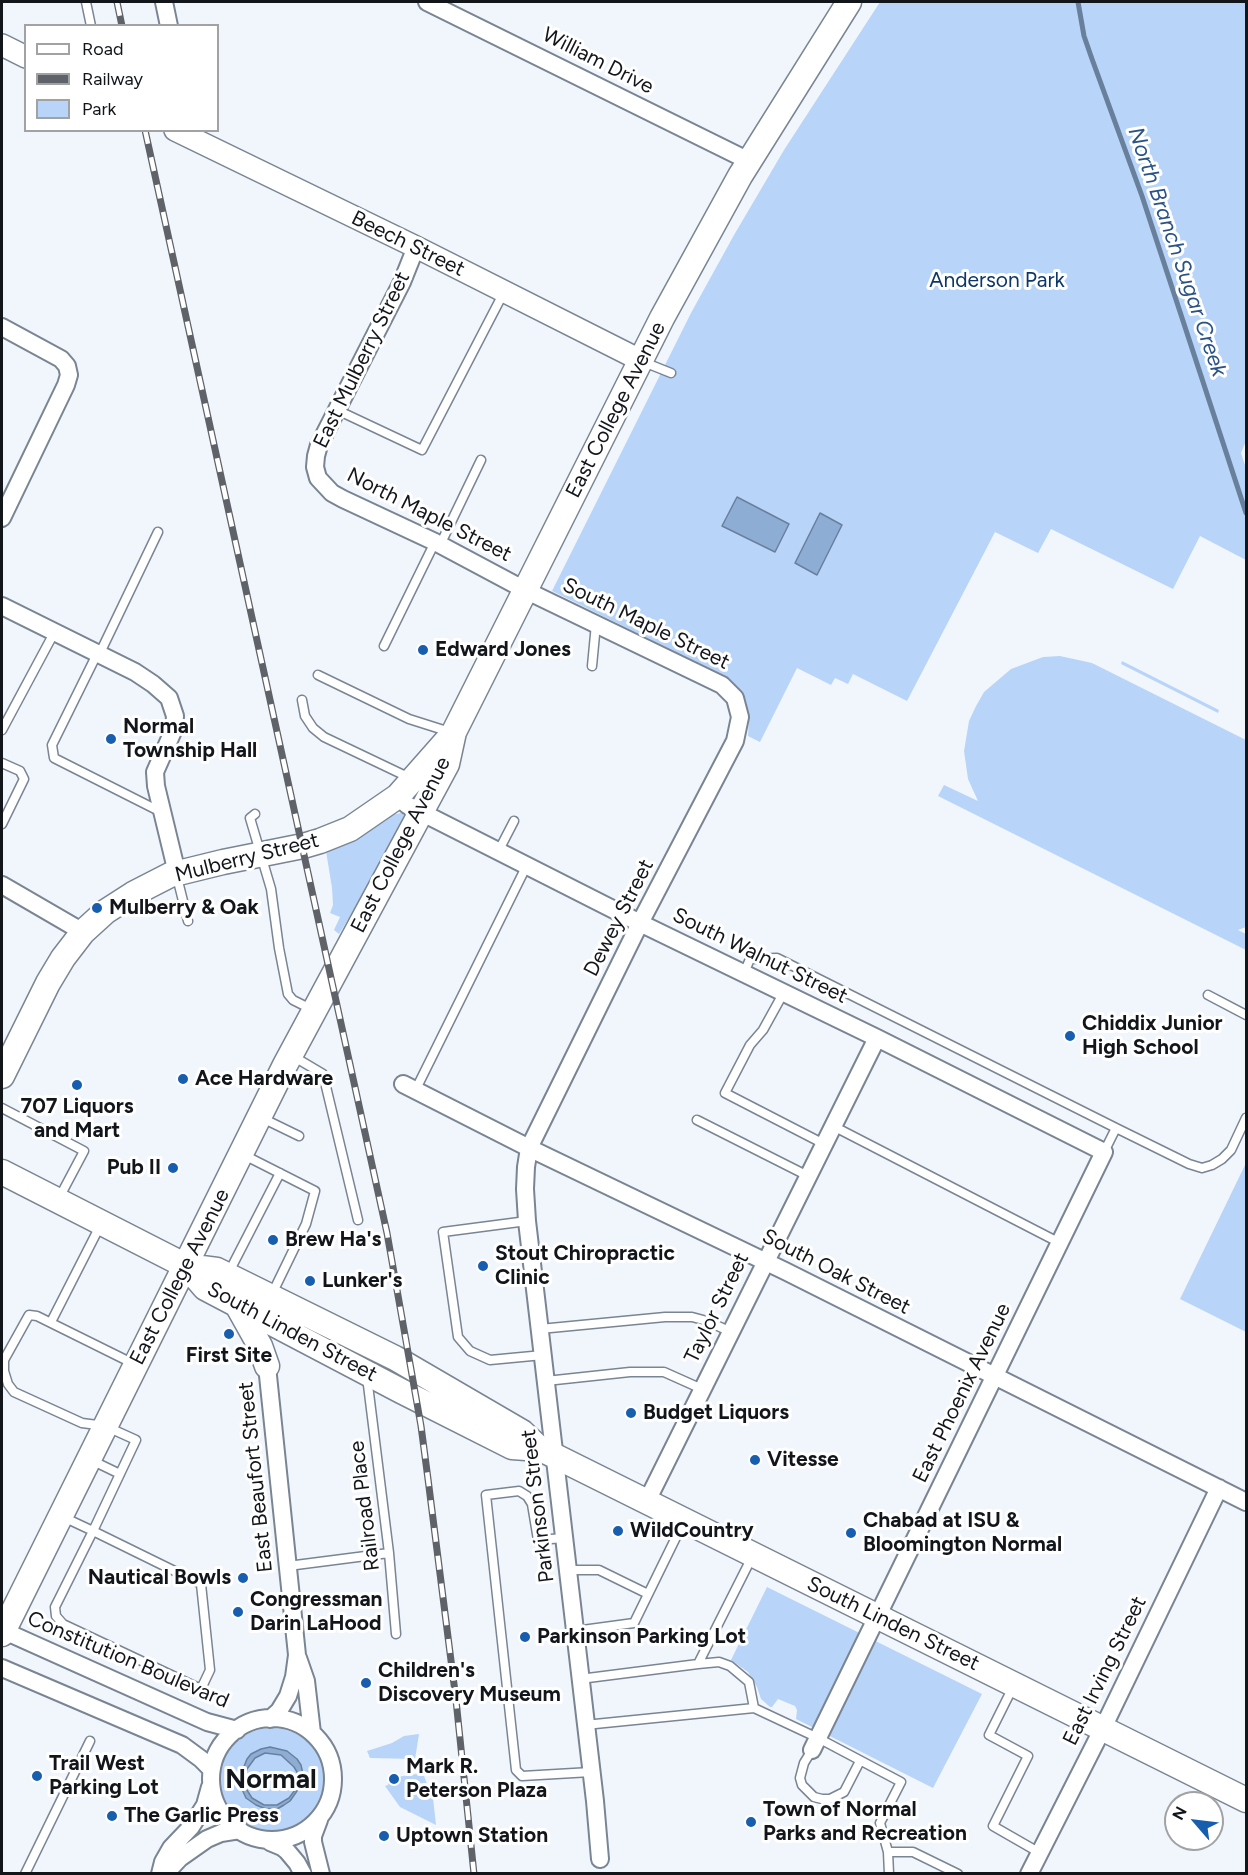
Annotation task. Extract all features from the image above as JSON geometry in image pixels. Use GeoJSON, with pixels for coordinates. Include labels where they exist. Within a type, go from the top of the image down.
{"type":"FeatureCollection","features":[{"type":"Feature","properties":{"kind":"main road","name":"East College Avenue"},"geometry":{"type":"LineString","coordinates":[[2,1631],[314,1010],[447,764],[454,732],[640,360],[749,161],[849,2]]}},
{"type":"Feature","properties":{"kind":"main road","name":"Mulberry Street"},"geometry":{"type":"LineString","coordinates":[[85,930],[105,912],[133,894],[177,873],[320,841],[350,829],[406,788],[454,732]]}},
{"type":"Feature","properties":{"kind":"main road"},"geometry":{"type":"LineString","coordinates":[[2,1076],[48,983],[63,957],[85,930]]}},
{"type":"Feature","properties":{"kind":"main road"},"geometry":{"type":"LineString","coordinates":[[2,1172],[186,1266]]}},
{"type":"Feature","properties":{"kind":"main road","name":"South Linden Street"},"geometry":{"type":"LineString","coordinates":[[186,1266],[218,1270],[395,1358],[522,1432],[548,1453],[1246,1800]]}},
{"type":"Feature","properties":{"kind":"main road","name":"South Linden Street"},"geometry":{"type":"LineString","coordinates":[[186,1266],[205,1288],[367,1373],[512,1447],[548,1453]]}},
{"type":"Feature","properties":{"kind":"main road"},"geometry":{"type":"LineString","coordinates":[[237,1305],[260,1346],[267,1366]]}},
{"type":"Feature","properties":{"kind":"main road"},"geometry":{"type":"LineString","coordinates":[[267,1366],[269,1356],[287,1341],[309,1342]]}},
{"type":"Feature","properties":{"kind":"street"},"geometry":{"type":"LineString","coordinates":[[164,2],[169,24]]}},
{"type":"Feature","properties":{"kind":"street","name":"William Drive"},"geometry":{"type":"LineString","coordinates":[[427,2],[749,161]]}},
{"type":"Feature","properties":{"kind":"street"},"geometry":{"type":"LineString","coordinates":[[2,45],[24,56]]}},
{"type":"Feature","properties":{"kind":"street","name":"Beech Street"},"geometry":{"type":"LineString","coordinates":[[180,132],[640,360]]}},
{"type":"Feature","properties":{"kind":"street","name":"East Mulberry Street"},"geometry":{"type":"LineString","coordinates":[[317,475],[315,467],[319,445],[402,282],[416,247]]}},
{"type":"Feature","properties":{"kind":"street"},"geometry":{"type":"LineString","coordinates":[[2,327],[61,358],[69,375],[2,518]]}},
{"type":"Feature","properties":{"kind":"street","name":"North Maple Street"},"geometry":{"type":"LineString","coordinates":[[317,475],[332,493],[525,590]]}},
{"type":"Feature","properties":{"kind":"street","name":"South Maple Street"},"geometry":{"type":"LineString","coordinates":[[525,590],[722,685],[732,693],[739,706]]}},
{"type":"Feature","properties":{"kind":"street"},"geometry":{"type":"LineString","coordinates":[[2,606],[135,672],[169,698],[175,716],[174,729],[154,772],[177,873]]}},
{"type":"Feature","properties":{"kind":"street","name":"Dewey Street"},"geometry":{"type":"LineString","coordinates":[[529,1148],[640,923],[735,741],[741,717],[739,706]]}},
{"type":"Feature","properties":{"kind":"street","name":"South Walnut Street"},"geometry":{"type":"LineString","coordinates":[[406,788],[407,805],[1104,1152]]}},
{"type":"Feature","properties":{"kind":"street"},"geometry":{"type":"LineString","coordinates":[[2,885],[85,930]]}},
{"type":"Feature","properties":{"kind":"street","name":"Taylor Street"},"geometry":{"type":"LineString","coordinates":[[647,1501],[877,1038]]}},
{"type":"Feature","properties":{"kind":"street","name":"South Oak Street"},"geometry":{"type":"LineString","coordinates":[[409,1088],[765,1261],[1246,1502]]}},
{"type":"Feature","properties":{"kind":"street","name":"Parkinson Street"},"geometry":{"type":"LineString","coordinates":[[529,1148],[525,1189],[546,1381],[548,1453],[564,1538],[600,1859]]}},
{"type":"Feature","properties":{"kind":"street","name":"East Phoenix Avenue"},"geometry":{"type":"LineString","coordinates":[[815,1744],[1104,1152]]}},
{"type":"Feature","properties":{"kind":"street","name":"East Beaufort Street"},"geometry":{"type":"LineString","coordinates":[[267,1366],[297,1654],[306,1681],[312,1733]]}},
{"type":"Feature","properties":{"kind":"street","name":"East Irving Street"},"geometry":{"type":"LineString","coordinates":[[1029,1874],[1103,1728],[1219,1488]]}},
{"type":"Feature","properties":{"kind":"street","name":"Constitution Boulevard"},"geometry":{"type":"LineString","coordinates":[[2,1631],[207,1722],[237,1730]]}},
{"type":"Feature","properties":{"kind":"street","name":"East Beaufort Street"},"geometry":{"type":"LineString","coordinates":[[270,1719],[279,1711],[288,1696],[294,1677],[297,1654]]}},
{"type":"Feature","properties":{"kind":"street"},"geometry":{"type":"LineString","coordinates":[[2,1668],[182,1745],[201,1759],[211,1775],[216,1803],[223,1818],[259,1840],[282,1847],[297,1863],[303,1874]]}},
{"type":"Feature","properties":{"kind":"street"},"geometry":{"type":"LineString","coordinates":[[160,1874],[163,1862],[171,1848],[206,1805],[217,1751],[227,1737],[255,1720],[287,1720],[301,1725],[312,1733],[325,1748],[333,1780],[331,1798],[326,1811],[319,1820],[302,1833],[270,1842]]}},
{"type":"Feature","properties":{"kind":"street"},"geometry":{"type":"LineString","coordinates":[[319,1820],[313,1842],[321,1874]]}},
{"type":"Feature","properties":{"kind":"street"},"geometry":{"type":"LineString","coordinates":[[165,1874],[180,1858],[207,1839],[221,1833],[240,1830]]}},
{"type":"Feature","properties":{"kind":"lane"},"geometry":{"type":"LineString","coordinates":[[86,2],[91,24]]}},
{"type":"Feature","properties":{"kind":"lane"},"geometry":{"type":"LineString","coordinates":[[337,410],[422,450],[504,292]]}},
{"type":"Feature","properties":{"kind":"lane"},"geometry":{"type":"LineString","coordinates":[[640,360],[672,373]]}},
{"type":"Feature","properties":{"kind":"lane"},"geometry":{"type":"LineString","coordinates":[[384,646],[481,460]]}},
{"type":"Feature","properties":{"kind":"lane"},"geometry":{"type":"LineString","coordinates":[[158,532],[52,745],[54,758],[162,813]]}},
{"type":"Feature","properties":{"kind":"lane"},"geometry":{"type":"LineString","coordinates":[[592,666],[596,624]]}},
{"type":"Feature","properties":{"kind":"lane"},"geometry":{"type":"LineString","coordinates":[[2,730],[54,633]]}},
{"type":"Feature","properties":{"kind":"lane"},"geometry":{"type":"LineString","coordinates":[[318,675],[409,719],[454,732]]}},
{"type":"Feature","properties":{"kind":"lane"},"geometry":{"type":"LineString","coordinates":[[302,700],[305,716],[324,738],[406,788]]}},
{"type":"Feature","properties":{"kind":"lane"},"geometry":{"type":"LineString","coordinates":[[2,763],[20,771],[24,779],[2,824]]}},
{"type":"Feature","properties":{"kind":"lane"},"geometry":{"type":"LineString","coordinates":[[255,814],[250,818],[271,888],[288,994],[293,1000],[314,1010]]}},
{"type":"Feature","properties":{"kind":"lane"},"geometry":{"type":"LineString","coordinates":[[499,850],[514,821]]}},
{"type":"Feature","properties":{"kind":"lane"},"geometry":{"type":"LineString","coordinates":[[409,1088],[527,865]]}},
{"type":"Feature","properties":{"kind":"lane"},"geometry":{"type":"LineString","coordinates":[[177,873],[188,921]]}},
{"type":"Feature","properties":{"kind":"lane"},"geometry":{"type":"LineString","coordinates":[[744,973],[750,960],[777,957],[1116,1128],[1189,1164],[1202,1168],[1212,1166],[1231,1150],[1246,1118]]}},
{"type":"Feature","properties":{"kind":"lane"},"geometry":{"type":"LineString","coordinates":[[784,992],[763,1030],[750,1045],[725,1093],[824,1144]]}},
{"type":"Feature","properties":{"kind":"lane"},"geometry":{"type":"LineString","coordinates":[[1208,995],[1246,1014]]}},
{"type":"Feature","properties":{"kind":"lane"},"geometry":{"type":"LineString","coordinates":[[291,1055],[323,1074],[358,1220]]}},
{"type":"Feature","properties":{"kind":"lane"},"geometry":{"type":"LineString","coordinates":[[2,1108],[84,1151],[58,1201]]}},
{"type":"Feature","properties":{"kind":"lane"},"geometry":{"type":"LineString","coordinates":[[260,1117],[299,1136]]}},
{"type":"Feature","properties":{"kind":"lane"},"geometry":{"type":"LineString","coordinates":[[697,1120],[808,1176]]}},
{"type":"Feature","properties":{"kind":"lane"},"geometry":{"type":"LineString","coordinates":[[833,1126],[1060,1243]]}},
{"type":"Feature","properties":{"kind":"lane"},"geometry":{"type":"LineString","coordinates":[[1104,1152],[1116,1128]]}},
{"type":"Feature","properties":{"kind":"lane"},"geometry":{"type":"LineString","coordinates":[[241,1154],[315,1191],[306,1224],[270,1297]]}},
{"type":"Feature","properties":{"kind":"lane"},"geometry":{"type":"LineString","coordinates":[[227,1275],[280,1173]]}},
{"type":"Feature","properties":{"kind":"lane"},"geometry":{"type":"LineString","coordinates":[[527,1221],[443,1232],[458,1336],[470,1351],[490,1360],[543,1355]]}},
{"type":"Feature","properties":{"kind":"lane"},"geometry":{"type":"LineString","coordinates":[[51,1322],[102,1223]]}},
{"type":"Feature","properties":{"kind":"lane"},"geometry":{"type":"LineString","coordinates":[[61,1516],[93,1531],[201,1584],[210,1670],[201,1689],[63,1624],[56,1616],[55,1608],[93,1531],[136,1440],[105,1426],[82,1423],[14,1392],[8,1384],[4,1371],[4,1360],[29,1315],[51,1322],[136,1364]]}},
{"type":"Feature","properties":{"kind":"lane"},"geometry":{"type":"LineString","coordinates":[[540,1329],[665,1317],[692,1317],[707,1320],[731,1332]]}},
{"type":"Feature","properties":{"kind":"lane"},"geometry":{"type":"LineString","coordinates":[[546,1381],[630,1372],[664,1372],[702,1389]]}},
{"type":"Feature","properties":{"kind":"lane","name":"Railroad Place"},"geometry":{"type":"LineString","coordinates":[[367,1373],[389,1553],[396,1634]]}},
{"type":"Feature","properties":{"kind":"lane"},"geometry":{"type":"LineString","coordinates":[[89,1459],[120,1474]]}},
{"type":"Feature","properties":{"kind":"lane"},"geometry":{"type":"LineString","coordinates":[[564,1538],[537,1540],[532,1504],[527,1496],[519,1491],[486,1495],[516,1770],[522,1776],[591,1772]]}},
{"type":"Feature","properties":{"kind":"lane"},"geometry":{"type":"LineString","coordinates":[[575,1631],[634,1623],[684,1520]]}},
{"type":"Feature","properties":{"kind":"lane"},"geometry":{"type":"LineString","coordinates":[[288,1566],[389,1553]]}},
{"type":"Feature","properties":{"kind":"lane"},"geometry":{"type":"LineString","coordinates":[[698,1664],[754,1554]]}},
{"type":"Feature","properties":{"kind":"lane"},"geometry":{"type":"LineString","coordinates":[[568,1570],[599,1570],[648,1594]]}},
{"type":"Feature","properties":{"kind":"lane"},"geometry":{"type":"LineString","coordinates":[[580,1679],[719,1662],[730,1666],[749,1682],[754,1708]]}},
{"type":"Feature","properties":{"kind":"lane"},"geometry":{"type":"LineString","coordinates":[[1014,1684],[989,1735],[1028,1756],[993,1826],[1040,1853]]}},
{"type":"Feature","properties":{"kind":"lane"},"geometry":{"type":"LineString","coordinates":[[585,1725],[754,1708],[815,1744],[860,1761],[901,1782],[880,1823],[888,1852],[890,1874]]}},
{"type":"Feature","properties":{"kind":"lane"},"geometry":{"type":"LineString","coordinates":[[25,1874],[90,1741]]}},
{"type":"Feature","properties":{"kind":"lane"},"geometry":{"type":"LineString","coordinates":[[815,1744],[804,1763],[800,1778],[802,1785],[814,1797],[830,1799],[844,1792],[860,1761]]}},
{"type":"Feature","properties":{"kind":"lane"},"geometry":{"type":"LineString","coordinates":[[888,1852],[913,1852],[958,1874]]}},
{"type":"Feature","properties":{"kind":"green space","name":"Anderson Park"},"geometry":{"type":"Polygon","coordinates":[[[880,2],[1246,2],[1246,441],[1241,453],[1246,468],[1246,560],[1200,536],[1173,589],[1051,529],[1038,553],[995,532],[907,701],[853,674],[848,684],[835,678],[831,685],[797,668],[760,742],[748,736],[749,715],[744,698],[735,685],[724,676],[552,591],[691,313],[734,235],[784,150],[880,2]]]}},
{"type":"Feature","properties":{"kind":"green space"},"geometry":{"type":"Polygon","coordinates":[[[1060,656],[1092,663],[1246,740],[1246,927],[1238,930],[1246,934],[1246,950],[938,796],[944,785],[978,801],[968,779],[964,751],[969,721],[984,692],[1011,669],[1043,657],[1060,656]]]}},
{"type":"Feature","properties":{"kind":"green space"},"geometry":{"type":"Polygon","coordinates":[[[1122,661],[1219,710],[1218,713],[1121,664],[1122,661]]]}},
{"type":"Feature","properties":{"kind":"green space"},"geometry":{"type":"Polygon","coordinates":[[[406,812],[409,814],[383,863],[339,934],[334,930],[340,917],[330,913],[333,905],[332,888],[326,851],[391,815],[406,812]]]}},
{"type":"Feature","properties":{"kind":"green space"},"geometry":{"type":"Polygon","coordinates":[[[1246,1163],[1246,1332],[1180,1299],[1246,1163]]]}},
{"type":"Feature","properties":{"kind":"green space"},"geometry":{"type":"Polygon","coordinates":[[[767,1587],[982,1694],[933,1788],[796,1719],[795,1706],[778,1699],[770,1707],[761,1699],[748,1672],[731,1660],[767,1587]]]}},
{"type":"Feature","properties":{"kind":"green space"},"geometry":{"type":"Polygon","coordinates":[[[272,1728],[292,1732],[309,1744],[321,1761],[325,1781],[321,1801],[309,1818],[292,1830],[272,1834],[252,1830],[235,1818],[223,1801],[219,1781],[223,1761],[235,1744],[252,1732],[272,1728]]]}},
{"type":"Feature","properties":{"kind":"green space"},"geometry":{"type":"Polygon","coordinates":[[[419,1734],[415,1759],[370,1758],[367,1751],[392,1743],[404,1736],[419,1734]]]}},
{"type":"Feature","properties":{"kind":"green space"},"geometry":{"type":"Polygon","coordinates":[[[423,1773],[428,1787],[432,1789],[436,1825],[400,1807],[385,1786],[388,1785],[390,1778],[423,1773]]]}},
{"type":"Feature","properties":{"kind":"shaded area"},"geometry":{"type":"Polygon","coordinates":[[[737,497],[789,524],[775,552],[722,526],[737,497]]]}},
{"type":"Feature","properties":{"kind":"shaded area"},"geometry":{"type":"Polygon","coordinates":[[[820,513],[842,525],[817,575],[795,563],[820,513]]]}},
{"type":"Feature","properties":{"kind":"shaded area"},"geometry":{"type":"Polygon","coordinates":[[[270,1747],[287,1751],[297,1759],[304,1779],[303,1785],[297,1784],[297,1772],[281,1755],[265,1753],[255,1758],[244,1778],[245,1787],[252,1798],[264,1805],[277,1805],[289,1798],[295,1790],[297,1791],[290,1801],[277,1809],[266,1809],[256,1805],[246,1798],[241,1787],[241,1774],[247,1759],[251,1754],[270,1747]]]}},
{"type":"Feature","properties":{"kind":"waterway","name":"North Branch Sugar Creek"},"geometry":{"type":"LineString","coordinates":[[1078,2],[1084,36],[1142,196],[1246,513]]}},
{"type":"Feature","properties":{"kind":"railway"},"geometry":{"type":"LineString","coordinates":[[117,2],[122,24]]}},
{"type":"Feature","properties":{"kind":"railway"},"geometry":{"type":"LineString","coordinates":[[145,132],[387,1233],[421,1426],[456,1700],[474,1874]]}},
{"type":"Feature","properties":{"kind":"place","name":"Edward Jones"},"geometry":{"type":"Point","coordinates":[423,650]}},
{"type":"Feature","properties":{"kind":"place","name":"Normal Township Hall"},"geometry":{"type":"Point","coordinates":[111,739]}},
{"type":"Feature","properties":{"kind":"place","name":"Mulberry & Oak"},"geometry":{"type":"Point","coordinates":[97,908]}},
{"type":"Feature","properties":{"kind":"place","name":"Chiddix Junior High School"},"geometry":{"type":"Point","coordinates":[1070,1036]}},
{"type":"Feature","properties":{"kind":"place","name":"Ace Hardware"},"geometry":{"type":"Point","coordinates":[183,1079]}},
{"type":"Feature","properties":{"kind":"place","name":"707 Liquors and Mart"},"geometry":{"type":"Point","coordinates":[77,1085]}},
{"type":"Feature","properties":{"kind":"place","name":"Pub II"},"geometry":{"type":"Point","coordinates":[173,1168]}},
{"type":"Feature","properties":{"kind":"place","name":"Brew Ha's"},"geometry":{"type":"Point","coordinates":[273,1240]}},
{"type":"Feature","properties":{"kind":"place","name":"Stout Chiropractic Clinic"},"geometry":{"type":"Point","coordinates":[483,1266]}},
{"type":"Feature","properties":{"kind":"place","name":"Lunker's"},"geometry":{"type":"Point","coordinates":[310,1281]}},
{"type":"Feature","properties":{"kind":"place","name":"First Site"},"geometry":{"type":"Point","coordinates":[229,1334]}},
{"type":"Feature","properties":{"kind":"place","name":"Budget Liquors"},"geometry":{"type":"Point","coordinates":[631,1413]}},
{"type":"Feature","properties":{"kind":"place","name":"Vitesse"},"geometry":{"type":"Point","coordinates":[755,1460]}},
{"type":"Feature","properties":{"kind":"place","name":"WildCountry"},"geometry":{"type":"Point","coordinates":[618,1531]}},
{"type":"Feature","properties":{"kind":"place","name":"Chabad at ISU & Bloomington Normal"},"geometry":{"type":"Point","coordinates":[851,1533]}},
{"type":"Feature","properties":{"kind":"place","name":"Nautical Bowls"},"geometry":{"type":"Point","coordinates":[243,1578]}},
{"type":"Feature","properties":{"kind":"place","name":"Congressman Darin LaHood"},"geometry":{"type":"Point","coordinates":[238,1612]}},
{"type":"Feature","properties":{"kind":"place","name":"Parkinson Parking Lot"},"geometry":{"type":"Point","coordinates":[525,1637]}},
{"type":"Feature","properties":{"kind":"place","name":"Children's Discovery Museum"},"geometry":{"type":"Point","coordinates":[366,1683]}},
{"type":"Feature","properties":{"kind":"place","name":"Trail West Parking Lot"},"geometry":{"type":"Point","coordinates":[37,1776]}},
{"type":"Feature","properties":{"kind":"place","name":"Mark R. Peterson Plaza"},"geometry":{"type":"Point","coordinates":[394,1779]}},
{"type":"Feature","properties":{"kind":"place","name":"The Garlic Press"},"geometry":{"type":"Point","coordinates":[112,1816]}},
{"type":"Feature","properties":{"kind":"place","name":"Town of Normal Parks and Recreation"},"geometry":{"type":"Point","coordinates":[751,1822]}},
{"type":"Feature","properties":{"kind":"place","name":"Uptown Station"},"geometry":{"type":"Point","coordinates":[384,1836]}},
{"type":"Feature","properties":{"kind":"district","name":"Normal"},"geometry":{"type":"Point","coordinates":[271,1780]}}]}
